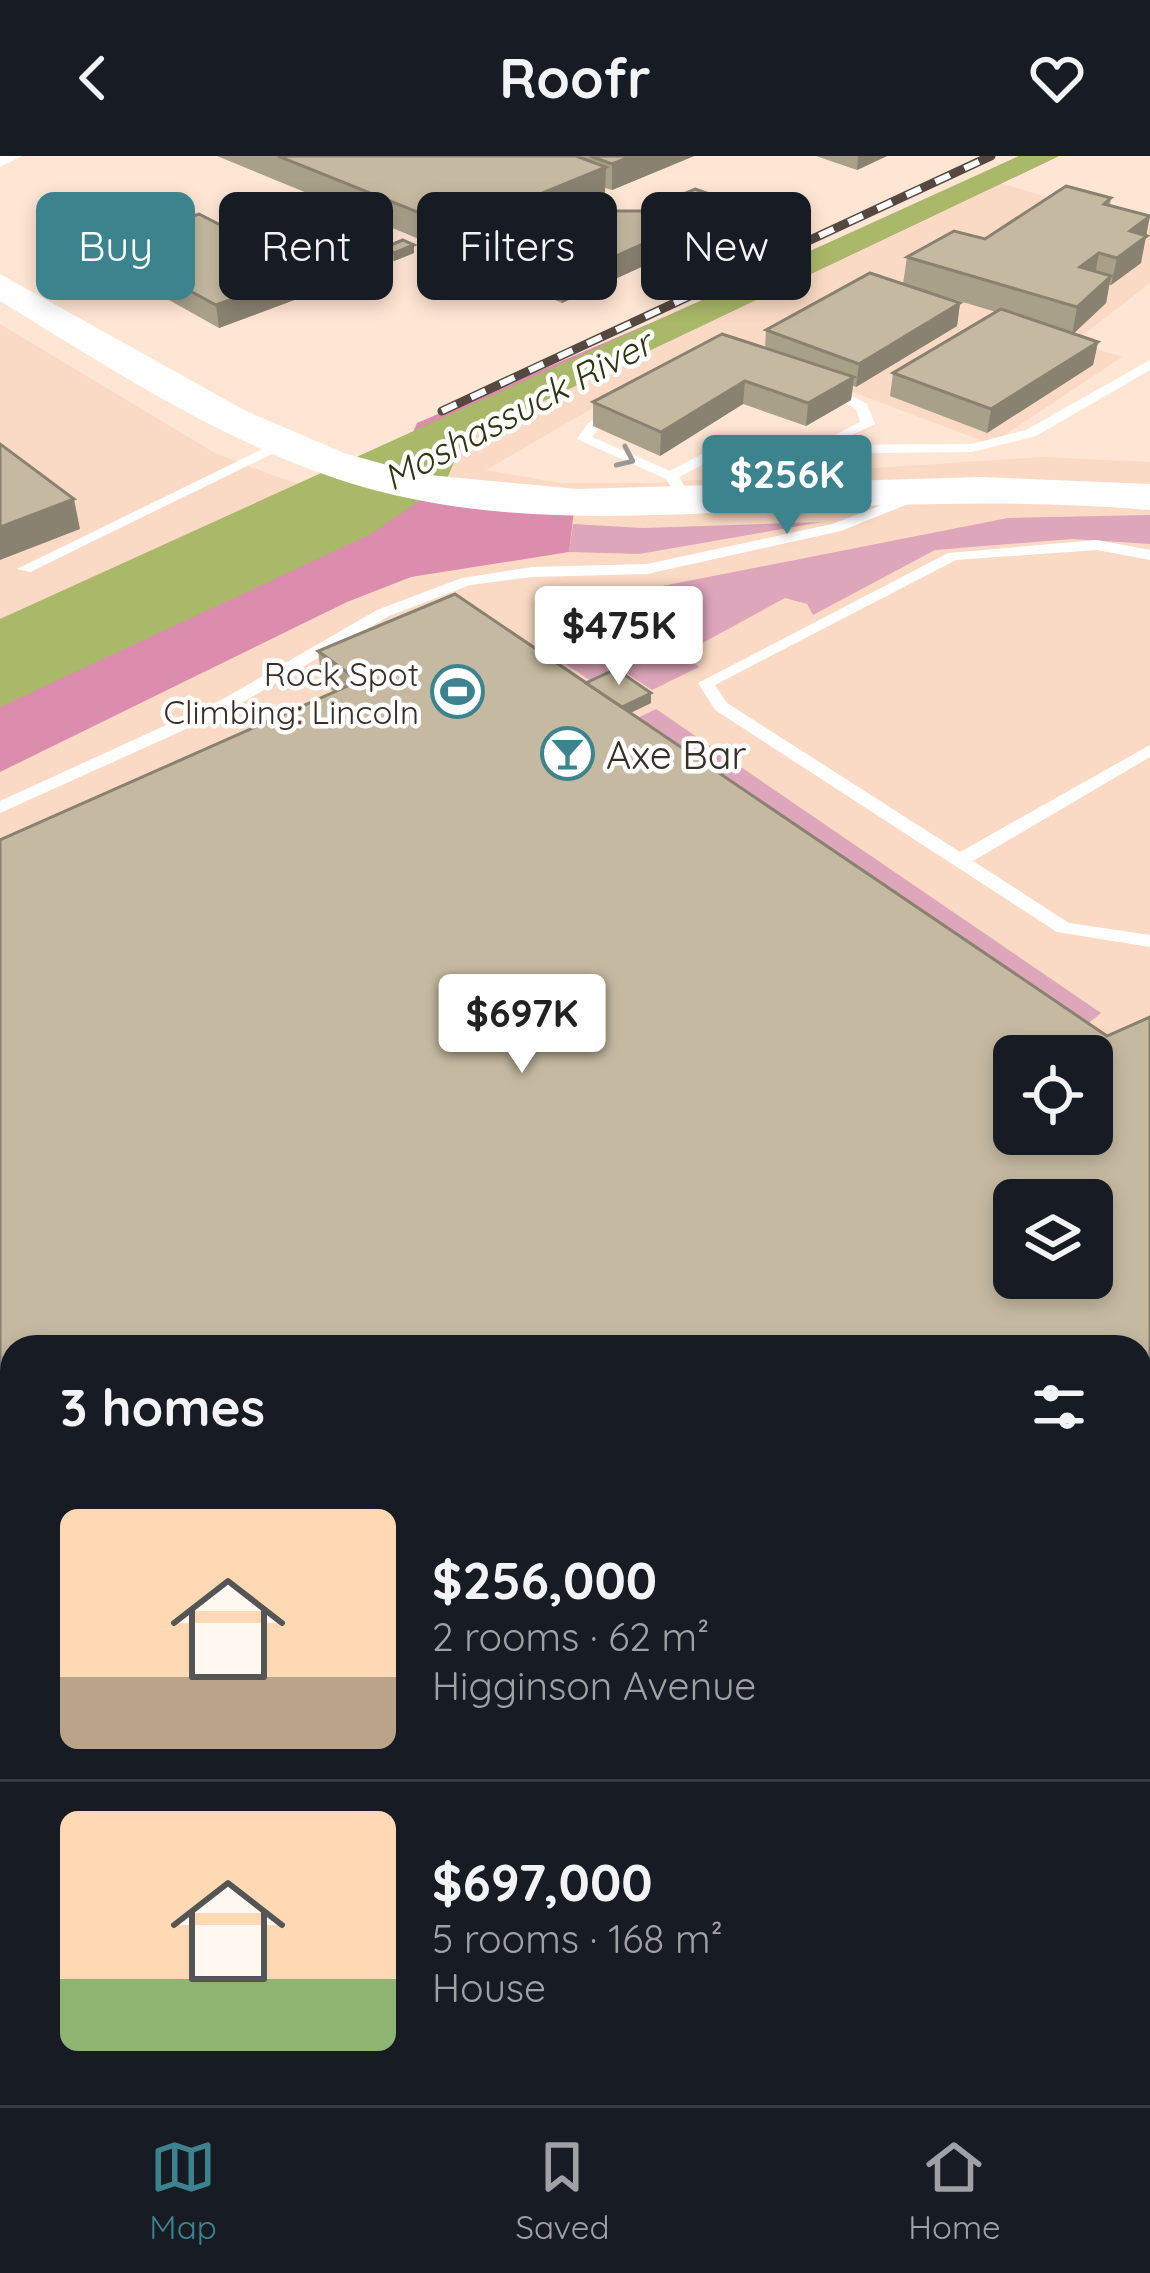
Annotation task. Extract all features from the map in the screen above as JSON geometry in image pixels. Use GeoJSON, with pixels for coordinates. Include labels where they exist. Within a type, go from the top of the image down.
{"type":"FeatureCollection","features":[{"type":"Feature","properties":{"kind":"street"},"geometry":{"type":"LineString","coordinates":[[0,160],[10,156]]}},
{"type":"Feature","properties":{"kind":"street"},"geometry":{"type":"LineString","coordinates":[[0,285],[281,444],[335,464],[435,489],[564,502],[679,488],[1078,490],[1150,497]]}},
{"type":"Feature","properties":{"kind":"lane"},"geometry":{"type":"LineString","coordinates":[[631,404],[593,426],[584,439],[679,488],[718,451],[972,448],[1031,433],[1150,364]]}},
{"type":"Feature","properties":{"kind":"lane"},"geometry":{"type":"LineString","coordinates":[[808,450],[868,424],[862,407],[812,381]]}},
{"type":"Feature","properties":{"kind":"lane"},"geometry":{"type":"LineString","coordinates":[[26,569],[281,444]]}},
{"type":"Feature","properties":{"kind":"lane"},"geometry":{"type":"LineString","coordinates":[[0,808],[229,703],[383,614],[467,581],[532,572],[647,569],[836,528],[930,490]]}},
{"type":"Feature","properties":{"kind":"lane"},"geometry":{"type":"LineString","coordinates":[[1150,555],[1097,544],[953,556],[706,683],[722,706],[964,858],[1064,928],[1150,941]]}},
{"type":"Feature","properties":{"kind":"lane"},"geometry":{"type":"LineString","coordinates":[[964,858],[1150,750]]}},
{"type":"Feature","properties":{"kind":"shaded area"},"geometry":{"type":"Polygon","coordinates":[[[1019,156],[1059,156],[811,274],[811,254],[1019,156]]]}},
{"type":"Feature","properties":{"kind":"shaded area"},"geometry":{"type":"Polygon","coordinates":[[[1001,183],[1150,228],[1150,283],[1074,342],[1122,357],[991,444],[712,339],[486,470],[561,483],[651,483],[1042,457],[1150,462],[1150,1335],[0,1335],[0,324],[215,453],[314,489],[572,523],[575,502],[445,483],[463,439],[755,300],[811,300],[811,273],[1001,183]]]}},
{"type":"Feature","properties":{"kind":"shaded area"},"geometry":{"type":"Polygon","coordinates":[[[705,300],[756,300],[463,439],[445,483],[575,502],[569,552],[411,577],[347,602],[0,772],[0,701],[393,478],[417,423],[705,300]]]}},
{"type":"Feature","properties":{"kind":"shaded area"},"geometry":{"type":"Polygon","coordinates":[[[1150,515],[1150,544],[1072,539],[935,550],[813,615],[807,604],[785,598],[684,653],[699,667],[652,690],[620,669],[591,681],[558,659],[669,610],[644,597],[642,590],[1008,518],[1150,515]]]}},
{"type":"Feature","properties":{"kind":"shaded area"},"geometry":{"type":"Polygon","coordinates":[[[822,522],[639,554],[569,552],[573,524],[643,528],[822,522]]]}},
{"type":"Feature","properties":{"kind":"shaded area"},"geometry":{"type":"Polygon","coordinates":[[[656,709],[1101,1013],[1075,1034],[623,725],[656,709]]]}},
{"type":"Feature","properties":{"kind":"water"},"geometry":{"type":"Polygon","coordinates":[[[1019,156],[1059,156],[811,274],[811,251],[1019,156]]]}},
{"type":"Feature","properties":{"kind":"water","name":"Moshassuck River"},"geometry":{"type":"Polygon","coordinates":[[[702,300],[756,300],[464,439],[445,483],[371,534],[0,707],[0,619],[702,300]]]}},
{"type":"Feature","properties":{"kind":"building"},"geometry":{"type":"Polygon","coordinates":[[[278,156],[576,156],[606,167],[545,192],[417,192],[417,212],[393,202],[393,192],[368,192],[278,156]]]}},
{"type":"Feature","properties":{"kind":"building"},"geometry":{"type":"Polygon","coordinates":[[[590,156],[632,156],[612,164],[590,156]]]}},
{"type":"Feature","properties":{"kind":"building"},"geometry":{"type":"Polygon","coordinates":[[[1066,186],[1111,198],[1104,204],[1150,216],[1130,231],[1147,236],[1117,258],[1099,253],[1080,267],[1111,276],[1077,307],[907,257],[954,231],[985,239],[1066,186]]]}},
{"type":"Feature","properties":{"kind":"building"},"geometry":{"type":"Polygon","coordinates":[[[617,211],[641,211],[641,245],[617,256],[617,211]]]}},
{"type":"Feature","properties":{"kind":"building"},"geometry":{"type":"Polygon","coordinates":[[[195,215],[219,224],[219,300],[230,300],[216,305],[195,294],[195,215]]]}},
{"type":"Feature","properties":{"kind":"building"},"geometry":{"type":"Polygon","coordinates":[[[403,240],[414,245],[394,253],[393,244],[403,240]]]}},
{"type":"Feature","properties":{"kind":"building"},"geometry":{"type":"Polygon","coordinates":[[[870,273],[960,303],[859,364],[766,330],[870,273]]]}},
{"type":"Feature","properties":{"kind":"building"},"geometry":{"type":"Polygon","coordinates":[[[1001,309],[1098,342],[991,409],[893,373],[1001,309]]]}},
{"type":"Feature","properties":{"kind":"building"},"geometry":{"type":"Polygon","coordinates":[[[722,334],[854,377],[808,403],[745,381],[661,432],[593,402],[722,334]]]}},
{"type":"Feature","properties":{"kind":"building"},"geometry":{"type":"Polygon","coordinates":[[[0,444],[74,499],[0,527],[0,444]]]}},
{"type":"Feature","properties":{"kind":"building"},"geometry":{"type":"Polygon","coordinates":[[[455,594],[1106,1035],[993,1035],[993,1155],[1113,1155],[1113,1035],[1109,1035],[1150,1017],[1150,1335],[0,1335],[0,840],[359,681],[318,651],[455,594]]]}},
{"type":"Feature","properties":{"kind":"building"},"geometry":{"type":"Polygon","coordinates":[[[616,669],[651,693],[622,707],[586,683],[616,669]]]}},
{"type":"Feature","properties":{"kind":"railway"},"geometry":{"type":"LineString","coordinates":[[442,411],[991,156]]}},
{"type":"Feature","properties":{"kind":"place","name":"Rock Spot Climbing: Lincoln"},"geometry":{"type":"Point","coordinates":[458,692]}},
{"type":"Feature","properties":{"kind":"place","name":"Axe Bar"},"geometry":{"type":"Point","coordinates":[567,754]}}]}
